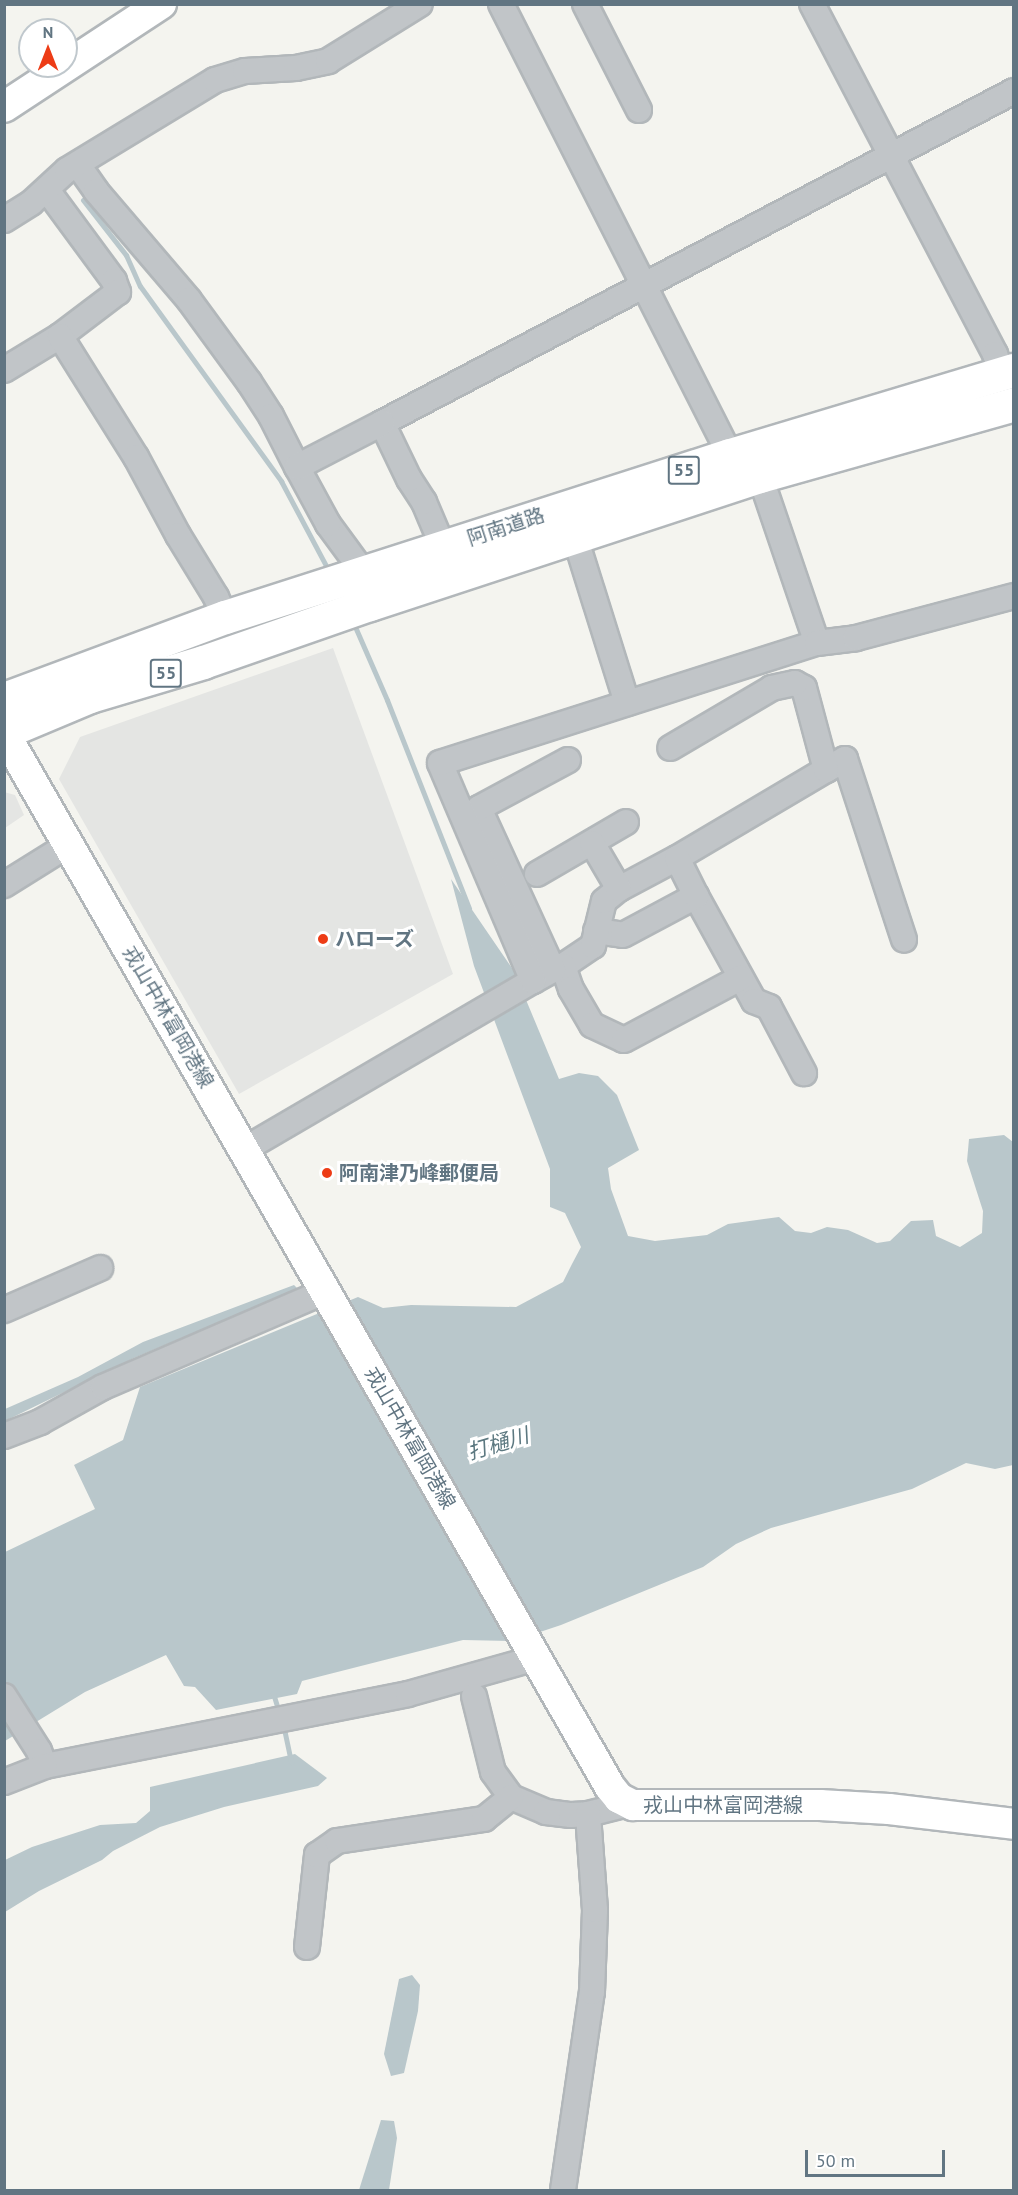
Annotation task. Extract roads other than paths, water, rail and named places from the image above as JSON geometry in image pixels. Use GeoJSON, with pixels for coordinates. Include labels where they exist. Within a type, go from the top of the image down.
{"type":"FeatureCollection","features":[{"type":"Feature","properties":{"kind":"highway","name":"阿南道路"},"geometry":{"type":"LineString","coordinates":[[4,732],[90,696],[330,619],[364,584],[443,547],[730,455],[1008,372]]}},
{"type":"Feature","properties":{"kind":"highway","name":"阿南道路"},"geometry":{"type":"LineString","coordinates":[[4,699],[225,617],[315,589],[364,584],[575,537],[760,477],[1014,404]]}},
{"type":"Feature","properties":{"kind":"main road"},"geometry":{"type":"LineString","coordinates":[[4,107],[161,4]]}},
{"type":"Feature","properties":{"kind":"main road","name":"戎山中林富岡港線"},"geometry":{"type":"LineString","coordinates":[[4,732],[610,1787],[628,1803],[832,1805],[889,1809],[1014,1824]]}},
{"type":"Feature","properties":{"kind":"street"},"geometry":{"type":"LineString","coordinates":[[4,220],[47,190],[57,177],[215,80],[245,71],[296,68],[328,62],[420,4]]}},
{"type":"Feature","properties":{"kind":"street"},"geometry":{"type":"LineString","coordinates":[[501,4],[730,455],[760,477],[817,643]]}},
{"type":"Feature","properties":{"kind":"street"},"geometry":{"type":"LineString","coordinates":[[585,4],[639,110]]}},
{"type":"Feature","properties":{"kind":"street"},"geometry":{"type":"LineString","coordinates":[[812,4],[889,155],[995,354],[1008,372]]}},
{"type":"Feature","properties":{"kind":"street"},"geometry":{"type":"LineString","coordinates":[[297,467],[1014,91]]}},
{"type":"Feature","properties":{"kind":"street"},"geometry":{"type":"LineString","coordinates":[[78,165],[96,190],[189,300],[236,364],[271,416],[328,524],[364,584]]}},
{"type":"Feature","properties":{"kind":"street"},"geometry":{"type":"LineString","coordinates":[[4,370],[60,336],[118,292],[114,281],[47,190]]}},
{"type":"Feature","properties":{"kind":"street"},"geometry":{"type":"LineString","coordinates":[[60,336],[136,457],[178,535],[216,597],[225,617]]}},
{"type":"Feature","properties":{"kind":"street"},"geometry":{"type":"LineString","coordinates":[[382,423],[409,479],[424,502],[443,547]]}},
{"type":"Feature","properties":{"kind":"street"},"geometry":{"type":"LineString","coordinates":[[575,537],[627,703]]}},
{"type":"Feature","properties":{"kind":"street"},"geometry":{"type":"LineString","coordinates":[[740,978],[624,1040],[592,1026],[571,989],[544,976],[440,763],[817,643],[856,638],[1014,596]]}},
{"type":"Feature","properties":{"kind":"street"},"geometry":{"type":"LineString","coordinates":[[670,748],[772,688],[795,683],[804,688],[826,770]]}},
{"type":"Feature","properties":{"kind":"street"},"geometry":{"type":"LineString","coordinates":[[245,1149],[481,1009],[589,952],[604,901],[619,889],[677,858],[845,759],[904,940]]}},
{"type":"Feature","properties":{"kind":"street"},"geometry":{"type":"LineString","coordinates":[[544,976],[480,808],[568,760]]}},
{"type":"Feature","properties":{"kind":"street"},"geometry":{"type":"LineString","coordinates":[[537,874],[626,822]]}},
{"type":"Feature","properties":{"kind":"street"},"geometry":{"type":"LineString","coordinates":[[592,843],[619,889]]}},
{"type":"Feature","properties":{"kind":"street"},"geometry":{"type":"LineString","coordinates":[[4,885],[68,845]]}},
{"type":"Feature","properties":{"kind":"street"},"geometry":{"type":"LineString","coordinates":[[677,858],[740,978],[754,1001],[769,1007],[804,1072]]}},
{"type":"Feature","properties":{"kind":"street"},"geometry":{"type":"LineString","coordinates":[[596,931],[623,935],[696,896]]}},
{"type":"Feature","properties":{"kind":"street"},"geometry":{"type":"LineString","coordinates":[[4,1310],[100,1268]]}},
{"type":"Feature","properties":{"kind":"street"},"geometry":{"type":"LineString","coordinates":[[4,1436],[40,1422],[103,1387],[329,1296]]}},
{"type":"Feature","properties":{"kind":"street"},"geometry":{"type":"LineString","coordinates":[[4,1782],[45,1766],[408,1694],[532,1652]]}},
{"type":"Feature","properties":{"kind":"street"},"geometry":{"type":"LineString","coordinates":[[4,1695],[28,1732],[45,1766]]}},
{"type":"Feature","properties":{"kind":"street"},"geometry":{"type":"LineString","coordinates":[[474,1696],[493,1772],[511,1797],[546,1812],[589,1823],[628,1803]]}},
{"type":"Feature","properties":{"kind":"street"},"geometry":{"type":"LineString","coordinates":[[307,1947],[317,1855],[337,1841],[484,1819],[511,1797]]}},
{"type":"Feature","properties":{"kind":"street"},"geometry":{"type":"LineString","coordinates":[[563,2190],[592,1992],[595,1910],[589,1823]]}},
{"type":"Feature","properties":{"kind":"water","name":"打樋川"},"geometry":{"type":"Polygon","coordinates":[[[451,879],[514,971],[559,1079],[579,1073],[598,1076],[617,1095],[639,1150],[608,1168],[611,1189],[628,1236],[655,1241],[707,1235],[728,1224],[779,1217],[795,1231],[811,1233],[827,1227],[848,1230],[877,1243],[890,1241],[911,1221],[933,1220],[936,1236],[960,1247],[982,1233],[983,1211],[967,1161],[969,1139],[1004,1135],[1013,1142],[1013,1465],[995,1469],[966,1463],[912,1489],[771,1528],[736,1544],[703,1567],[561,1625],[513,1641],[463,1640],[302,1681],[297,1694],[216,1710],[195,1687],[184,1686],[166,1655],[85,1692],[5,1741],[5,1552],[95,1509],[74,1465],[123,1440],[140,1387],[358,1297],[383,1308],[411,1305],[516,1307],[563,1282],[581,1247],[565,1213],[550,1207],[550,1169],[474,966],[451,879]]]}},
{"type":"Feature","properties":{"kind":"water"},"geometry":{"type":"Polygon","coordinates":[[[294,1285],[298,1289],[134,1358],[5,1421],[5,1409],[78,1377],[143,1342],[294,1285]]]}},
{"type":"Feature","properties":{"kind":"water"},"geometry":{"type":"Polygon","coordinates":[[[295,1754],[327,1778],[318,1786],[224,1807],[160,1827],[113,1851],[102,1860],[39,1891],[5,1912],[5,1860],[32,1847],[100,1825],[136,1823],[150,1811],[150,1787],[295,1754]]]}},
{"type":"Feature","properties":{"kind":"water"},"geometry":{"type":"Polygon","coordinates":[[[412,1975],[420,1985],[418,2011],[404,2073],[391,2076],[384,2054],[399,1979],[412,1975]]]}},
{"type":"Feature","properties":{"kind":"water"},"geometry":{"type":"Polygon","coordinates":[[[381,2120],[394,2121],[397,2138],[389,2190],[359,2190],[381,2120]]]}},
{"type":"Feature","properties":{"kind":"waterway"},"geometry":{"type":"LineString","coordinates":[[83,200],[126,255],[140,286],[281,481],[330,573]]}},
{"type":"Feature","properties":{"kind":"waterway"},"geometry":{"type":"LineString","coordinates":[[353,622],[387,700],[469,908]]}},
{"type":"Feature","properties":{"kind":"waterway"},"geometry":{"type":"LineString","coordinates":[[273,1693],[279,1713]]}},
{"type":"Feature","properties":{"kind":"waterway"},"geometry":{"type":"LineString","coordinates":[[283,1724],[291,1762]]}},
{"type":"Feature","properties":{"kind":"place","name":"ハローズ"},"geometry":{"type":"Point","coordinates":[323,939]}},
{"type":"Feature","properties":{"kind":"place","name":"阿南津乃峰郵便局"},"geometry":{"type":"Point","coordinates":[327,1173]}}]}
